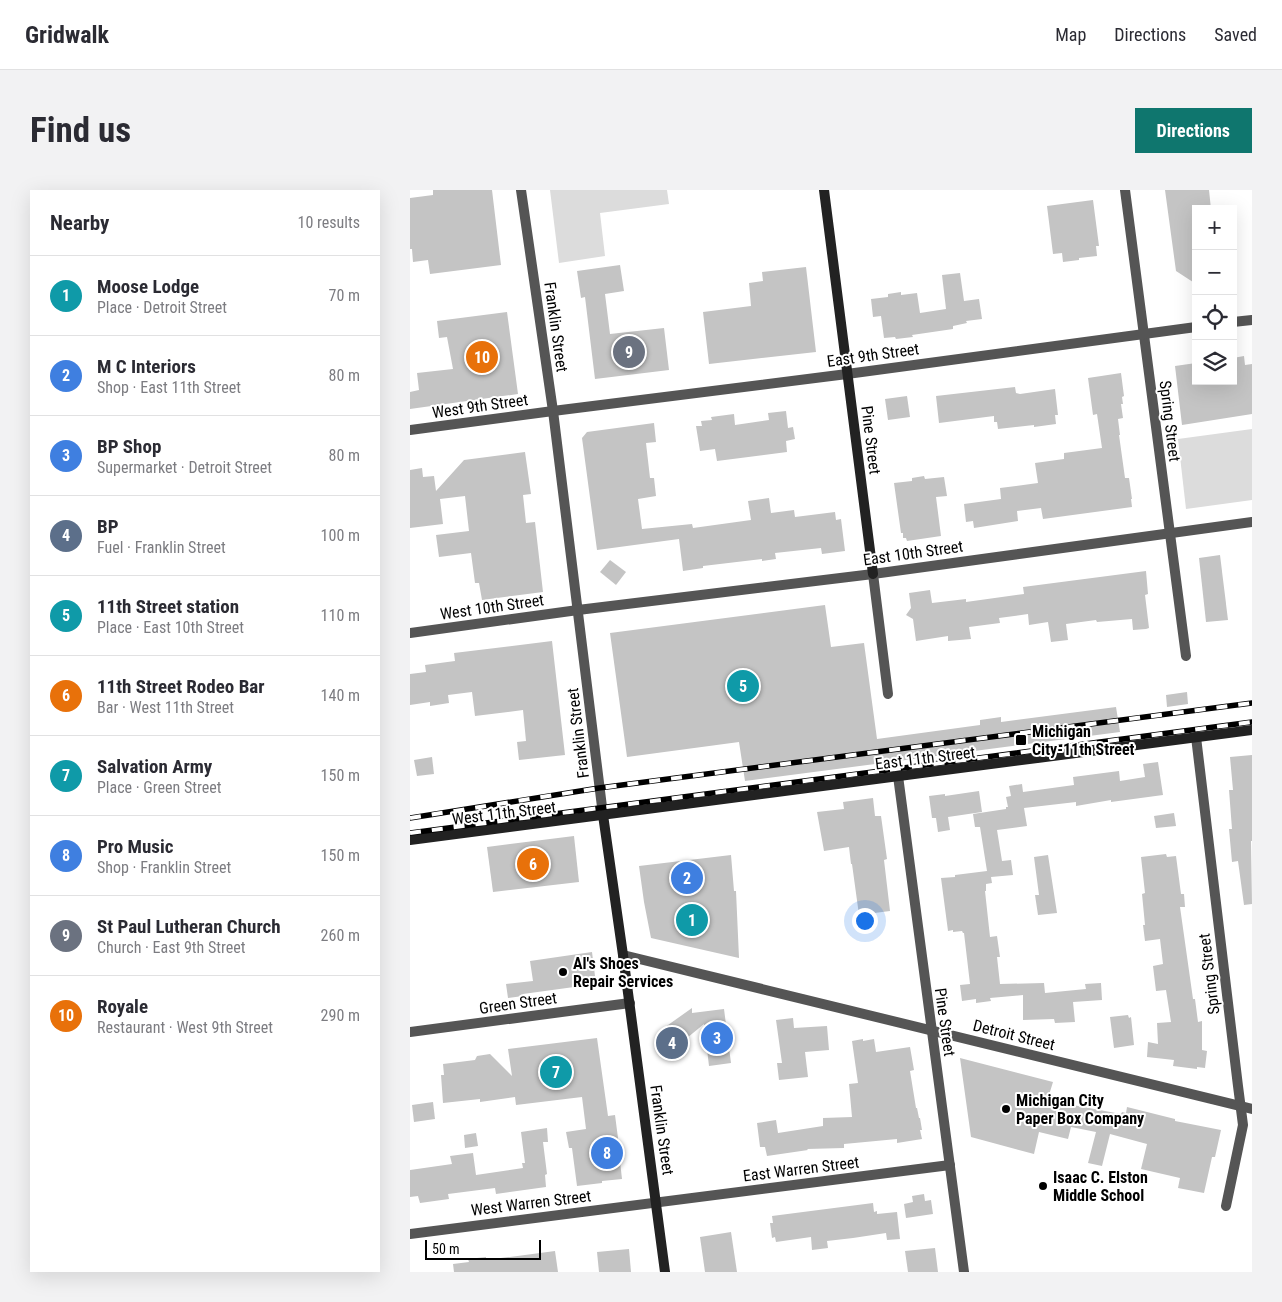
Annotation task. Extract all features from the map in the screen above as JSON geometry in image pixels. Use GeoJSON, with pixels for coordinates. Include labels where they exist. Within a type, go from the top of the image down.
{"type":"FeatureCollection","features":[{"type":"Feature","properties":{"kind":"street","name":"Franklin Street"},"geometry":{"type":"LineString","coordinates":[[521,190],[553,411],[603,815],[665,1272]]}},
{"type":"Feature","properties":{"kind":"street","name":"Pine Street"},"geometry":{"type":"LineString","coordinates":[[824,190],[888,694]]}},
{"type":"Feature","properties":{"kind":"street","name":"Spring Street"},"geometry":{"type":"LineString","coordinates":[[1125,190],[1186,656]]}},
{"type":"Feature","properties":{"kind":"street"},"geometry":{"type":"LineString","coordinates":[[1237,322],[1252,320]]}},
{"type":"Feature","properties":{"kind":"street","name":"East 9th Street"},"geometry":{"type":"LineString","coordinates":[[553,411],[1192,327]]}},
{"type":"Feature","properties":{"kind":"street","name":"West 9th Street"},"geometry":{"type":"LineString","coordinates":[[410,430],[553,411]]}},
{"type":"Feature","properties":{"kind":"street","name":"East 10th Street"},"geometry":{"type":"LineString","coordinates":[[578,610],[873,574],[1252,522]]}},
{"type":"Feature","properties":{"kind":"street","name":"West 10th Street"},"geometry":{"type":"LineString","coordinates":[[410,633],[578,610]]}},
{"type":"Feature","properties":{"kind":"street","name":"East 11th Street"},"geometry":{"type":"LineString","coordinates":[[603,815],[1252,730]]}},
{"type":"Feature","properties":{"kind":"street","name":"Spring Street"},"geometry":{"type":"LineString","coordinates":[[1196,737],[1244,1125],[1226,1206]]}},
{"type":"Feature","properties":{"kind":"street","name":"Pine Street"},"geometry":{"type":"LineString","coordinates":[[898,776],[964,1272]]}},
{"type":"Feature","properties":{"kind":"street","name":"West 11th Street"},"geometry":{"type":"LineString","coordinates":[[410,840],[603,815]]}},
{"type":"Feature","properties":{"kind":"street","name":"Detroit Street"},"geometry":{"type":"LineString","coordinates":[[623,955],[1252,1108]]}},
{"type":"Feature","properties":{"kind":"street","name":"Green Street"},"geometry":{"type":"LineString","coordinates":[[410,1032],[630,1003]]}},
{"type":"Feature","properties":{"kind":"street","name":"East Warren Street"},"geometry":{"type":"LineString","coordinates":[[656,1202],[950,1165]]}},
{"type":"Feature","properties":{"kind":"street","name":"West Warren Street"},"geometry":{"type":"LineString","coordinates":[[410,1234],[656,1202]]}},
{"type":"Feature","properties":{"kind":"shaded area"},"geometry":{"type":"Polygon","coordinates":[[[550,190],[667,190],[669,204],[600,213],[605,256],[559,263],[550,190]]]}},
{"type":"Feature","properties":{"kind":"shaded area"},"geometry":{"type":"Polygon","coordinates":[[[1252,429],[1252,500],[1186,509],[1178,439],[1252,429]]]}},
{"type":"Feature","properties":{"kind":"building"},"geometry":{"type":"Polygon","coordinates":[[[433,190],[492,190],[501,265],[430,274],[428,260],[413,262],[412,249],[410,249],[410,198],[433,195],[433,190]]]}},
{"type":"Feature","properties":{"kind":"building"},"geometry":{"type":"Polygon","coordinates":[[[1165,190],[1209,190],[1211,205],[1192,205],[1192,281],[1176,271],[1165,190]]]}},
{"type":"Feature","properties":{"kind":"building"},"geometry":{"type":"Polygon","coordinates":[[[1093,200],[1099,246],[1096,246],[1097,256],[1063,262],[1062,253],[1053,254],[1047,206],[1093,200]]]}},
{"type":"Feature","properties":{"kind":"building"},"geometry":{"type":"Polygon","coordinates":[[[620,265],[624,291],[605,294],[610,334],[664,328],[669,370],[595,379],[585,297],[581,298],[577,271],[620,265]]]}},
{"type":"Feature","properties":{"kind":"building"},"geometry":{"type":"Polygon","coordinates":[[[806,267],[816,352],[709,364],[703,312],[751,306],[749,283],[763,281],[762,272],[806,267]]]}},
{"type":"Feature","properties":{"kind":"building"},"geometry":{"type":"Polygon","coordinates":[[[960,273],[964,301],[979,299],[982,319],[966,321],[967,323],[953,326],[953,329],[912,335],[913,337],[884,338],[881,316],[873,317],[871,299],[888,297],[888,294],[901,292],[901,295],[917,293],[920,313],[946,309],[942,275],[960,273]]]}},
{"type":"Feature","properties":{"kind":"building"},"geometry":{"type":"Polygon","coordinates":[[[507,312],[518,394],[410,409],[410,392],[419,390],[417,373],[453,369],[447,337],[439,338],[437,321],[507,312]]]}},
{"type":"Feature","properties":{"kind":"building"},"geometry":{"type":"Polygon","coordinates":[[[1244,356],[1245,365],[1252,364],[1252,414],[1182,425],[1175,366],[1192,364],[1192,385],[1237,385],[1237,357],[1244,356]]]}},
{"type":"Feature","properties":{"kind":"building"},"geometry":{"type":"Polygon","coordinates":[[[1121,373],[1124,396],[1122,397],[1123,404],[1121,404],[1123,418],[1118,419],[1119,435],[1125,478],[1129,478],[1132,507],[1043,519],[1041,508],[1017,511],[1018,521],[974,528],[973,521],[966,522],[964,504],[1001,499],[1000,488],[1038,483],[1035,463],[1064,459],[1064,453],[1102,448],[1097,414],[1093,415],[1088,378],[1121,373]]]}},
{"type":"Feature","properties":{"kind":"building"},"geometry":{"type":"Polygon","coordinates":[[[1015,387],[1016,393],[1020,394],[1055,389],[1058,415],[1055,415],[1056,424],[998,429],[997,422],[994,422],[994,416],[939,423],[936,396],[1015,387]]]}},
{"type":"Feature","properties":{"kind":"building"},"geometry":{"type":"Polygon","coordinates":[[[907,396],[910,417],[888,420],[885,399],[907,396]]]}},
{"type":"Feature","properties":{"kind":"building"},"geometry":{"type":"Polygon","coordinates":[[[786,411],[788,428],[793,427],[795,439],[786,441],[787,452],[717,461],[715,449],[700,451],[696,426],[702,426],[701,421],[712,420],[711,417],[734,414],[735,425],[769,420],[768,413],[786,411]]]}},
{"type":"Feature","properties":{"kind":"building"},"geometry":{"type":"Polygon","coordinates":[[[654,423],[656,442],[646,443],[650,478],[654,478],[656,496],[638,499],[642,529],[692,524],[693,528],[751,520],[748,501],[769,498],[771,513],[794,510],[795,517],[835,512],[836,520],[841,519],[845,551],[822,554],[821,548],[775,553],[776,559],[703,566],[703,568],[683,571],[679,539],[597,550],[582,438],[587,432],[654,423]]]}},
{"type":"Feature","properties":{"kind":"building"},"geometry":{"type":"Polygon","coordinates":[[[525,452],[531,494],[523,495],[526,523],[535,522],[543,592],[482,600],[479,583],[475,583],[471,553],[439,557],[436,535],[469,531],[465,496],[440,499],[443,524],[410,528],[410,470],[422,468],[423,477],[434,476],[436,491],[464,460],[525,452]]]}},
{"type":"Feature","properties":{"kind":"building"},"geometry":{"type":"Polygon","coordinates":[[[924,476],[925,479],[944,477],[947,496],[936,497],[941,536],[907,541],[906,538],[903,538],[903,533],[901,533],[894,483],[912,481],[912,478],[924,476]]]}},
{"type":"Feature","properties":{"kind":"building"},"geometry":{"type":"Polygon","coordinates":[[[1220,555],[1228,620],[1206,622],[1199,558],[1220,555]]]}},
{"type":"Feature","properties":{"kind":"building"},"geometry":{"type":"Polygon","coordinates":[[[610,560],[626,572],[616,585],[600,572],[610,560]]]}},
{"type":"Feature","properties":{"kind":"building"},"geometry":{"type":"Polygon","coordinates":[[[1146,571],[1148,594],[1145,595],[1149,628],[1146,629],[1133,630],[1132,619],[1097,622],[1096,620],[1066,624],[1068,640],[1051,642],[1048,622],[1029,625],[1028,614],[999,618],[1000,623],[969,627],[971,639],[948,641],[948,636],[916,641],[913,619],[906,615],[911,608],[909,593],[930,590],[932,603],[966,599],[966,602],[1024,594],[1023,587],[1146,571]]]}},
{"type":"Feature","properties":{"kind":"building"},"geometry":{"type":"Polygon","coordinates":[[[825,605],[831,647],[864,643],[877,739],[980,725],[980,720],[1001,717],[1001,722],[1116,707],[1120,732],[745,781],[739,742],[627,757],[610,633],[825,605]]]}},
{"type":"Feature","properties":{"kind":"building"},"geometry":{"type":"Polygon","coordinates":[[[552,641],[565,755],[519,760],[517,742],[526,741],[523,710],[475,716],[472,692],[448,695],[449,703],[430,706],[430,702],[410,705],[410,674],[426,672],[425,665],[455,661],[454,653],[552,641]]]}},
{"type":"Feature","properties":{"kind":"building"},"geometry":{"type":"Polygon","coordinates":[[[1187,692],[1188,704],[1167,707],[1166,695],[1187,692]]]}},
{"type":"Feature","properties":{"kind":"building"},"geometry":{"type":"Polygon","coordinates":[[[1252,755],[1252,904],[1244,905],[1238,861],[1232,862],[1229,829],[1232,829],[1229,790],[1233,790],[1230,757],[1252,755]]]}},
{"type":"Feature","properties":{"kind":"building"},"geometry":{"type":"Polygon","coordinates":[[[432,757],[434,774],[417,776],[414,760],[432,757]]]}},
{"type":"Feature","properties":{"kind":"building"},"geometry":{"type":"Polygon","coordinates":[[[1158,762],[1163,795],[1111,802],[1111,800],[1076,806],[1076,802],[1024,808],[1027,826],[997,830],[1002,861],[1011,860],[1013,875],[991,877],[992,883],[986,884],[985,891],[990,937],[997,936],[1000,957],[997,957],[1000,984],[1044,983],[1045,993],[1086,989],[1085,984],[1101,983],[1102,1000],[1073,1002],[1075,1022],[1055,1023],[1054,1019],[1023,1020],[1023,995],[990,998],[991,1001],[976,1003],[976,999],[962,1001],[960,985],[970,984],[964,933],[962,931],[948,931],[941,878],[987,871],[980,827],[975,827],[973,814],[1006,809],[1008,807],[1006,797],[1011,796],[1009,786],[1022,784],[1023,792],[1074,785],[1073,777],[1119,771],[1120,781],[1145,777],[1143,764],[1158,762]]]}},
{"type":"Feature","properties":{"kind":"building"},"geometry":{"type":"Polygon","coordinates":[[[979,791],[982,812],[948,817],[950,830],[938,832],[936,818],[932,818],[929,796],[945,794],[945,796],[979,791]]]}},
{"type":"Feature","properties":{"kind":"building"},"geometry":{"type":"Polygon","coordinates":[[[873,798],[875,816],[881,816],[887,859],[884,860],[890,911],[859,915],[849,847],[824,851],[817,812],[844,809],[843,802],[873,798]]]}},
{"type":"Feature","properties":{"kind":"building"},"geometry":{"type":"Polygon","coordinates":[[[1174,813],[1176,826],[1156,828],[1154,816],[1174,813]]]}},
{"type":"Feature","properties":{"kind":"building"},"geometry":{"type":"Polygon","coordinates":[[[574,836],[579,882],[493,892],[487,847],[574,836]]]}},
{"type":"Feature","properties":{"kind":"building"},"geometry":{"type":"Polygon","coordinates":[[[1166,854],[1167,857],[1176,856],[1181,894],[1184,894],[1185,907],[1180,907],[1193,999],[1195,999],[1198,1022],[1202,1021],[1202,1050],[1207,1051],[1205,1068],[1173,1066],[1174,1060],[1147,1057],[1148,1042],[1158,1044],[1157,1023],[1171,1022],[1166,990],[1156,991],[1153,966],[1163,964],[1160,939],[1145,941],[1142,894],[1145,893],[1141,857],[1166,854]]]}},
{"type":"Feature","properties":{"kind":"building"},"geometry":{"type":"Polygon","coordinates":[[[731,855],[734,891],[736,891],[739,958],[651,938],[639,866],[731,855]]]}},
{"type":"Feature","properties":{"kind":"building"},"geometry":{"type":"Polygon","coordinates":[[[1048,855],[1057,913],[1038,915],[1035,895],[1039,895],[1034,857],[1048,855]]]}},
{"type":"Feature","properties":{"kind":"building","name":"Al's Shoes Repair Services"},"geometry":{"type":"Polygon","coordinates":[[[592,952],[596,984],[523,994],[523,996],[508,998],[506,984],[533,981],[530,961],[592,952]]]}},
{"type":"Feature","properties":{"kind":"building"},"geometry":{"type":"Polygon","coordinates":[[[692,1008],[692,1013],[724,1009],[731,1063],[709,1066],[704,1024],[665,1056],[661,1030],[692,1008]]]}},
{"type":"Feature","properties":{"kind":"building"},"geometry":{"type":"Polygon","coordinates":[[[1128,1015],[1129,1018],[1131,1017],[1134,1045],[1114,1048],[1110,1017],[1128,1015]]]}},
{"type":"Feature","properties":{"kind":"building"},"geometry":{"type":"Polygon","coordinates":[[[793,1018],[794,1028],[827,1026],[829,1050],[805,1052],[808,1077],[779,1080],[777,1063],[782,1063],[776,1020],[793,1018]]]}},
{"type":"Feature","properties":{"kind":"building"},"geometry":{"type":"Polygon","coordinates":[[[597,1038],[608,1116],[615,1115],[622,1179],[577,1186],[572,1148],[569,1148],[566,1132],[586,1129],[582,1097],[516,1105],[515,1097],[480,1102],[480,1099],[443,1103],[441,1075],[444,1075],[443,1064],[475,1060],[477,1056],[490,1054],[512,1076],[508,1049],[597,1038]]]}},
{"type":"Feature","properties":{"kind":"building"},"geometry":{"type":"Polygon","coordinates":[[[863,1039],[863,1041],[874,1039],[876,1052],[910,1047],[914,1070],[910,1071],[916,1108],[920,1118],[922,1139],[897,1143],[897,1139],[844,1144],[844,1148],[807,1149],[767,1156],[765,1147],[760,1147],[757,1123],[776,1120],[778,1133],[823,1126],[823,1118],[852,1117],[849,1084],[858,1083],[852,1041],[863,1039]]]}},
{"type":"Feature","properties":{"kind":"building"},"geometry":{"type":"Polygon","coordinates":[[[960,1058],[1053,1082],[1049,1095],[1074,1100],[1073,1105],[1121,1114],[1122,1112],[1126,1113],[1127,1107],[1175,1119],[1175,1121],[1221,1130],[1215,1157],[1212,1157],[1204,1193],[1178,1188],[1180,1178],[1141,1169],[1147,1144],[1110,1134],[1102,1166],[1088,1163],[1096,1132],[1071,1127],[1068,1139],[1039,1132],[1034,1154],[971,1137],[960,1058]]]}},
{"type":"Feature","properties":{"kind":"building"},"geometry":{"type":"Polygon","coordinates":[[[433,1102],[435,1119],[414,1122],[412,1105],[433,1102]]]}},
{"type":"Feature","properties":{"kind":"building"},"geometry":{"type":"Polygon","coordinates":[[[547,1128],[548,1142],[543,1142],[547,1174],[545,1175],[546,1187],[496,1194],[495,1188],[448,1194],[449,1199],[420,1203],[418,1196],[410,1197],[410,1170],[452,1164],[450,1156],[473,1153],[476,1175],[523,1168],[522,1163],[525,1163],[521,1132],[547,1128]]]}},
{"type":"Feature","properties":{"kind":"building"},"geometry":{"type":"Polygon","coordinates":[[[476,1133],[478,1146],[465,1148],[464,1135],[476,1133]]]}},
{"type":"Feature","properties":{"kind":"building"},"geometry":{"type":"Polygon","coordinates":[[[924,1194],[925,1201],[931,1200],[933,1214],[906,1218],[904,1204],[913,1202],[912,1196],[924,1194]]]}},
{"type":"Feature","properties":{"kind":"building"},"geometry":{"type":"Polygon","coordinates":[[[873,1203],[874,1212],[877,1211],[877,1214],[897,1212],[900,1239],[887,1240],[886,1233],[827,1241],[828,1248],[812,1250],[811,1237],[776,1242],[775,1237],[772,1238],[770,1223],[773,1223],[772,1216],[873,1203]]]}},
{"type":"Feature","properties":{"kind":"building"},"geometry":{"type":"Polygon","coordinates":[[[731,1232],[737,1272],[705,1272],[700,1237],[731,1232]]]}},
{"type":"Feature","properties":{"kind":"building"},"geometry":{"type":"Polygon","coordinates":[[[935,1248],[938,1272],[908,1272],[905,1251],[935,1248]]]}},
{"type":"Feature","properties":{"kind":"building"},"geometry":{"type":"Polygon","coordinates":[[[629,1249],[631,1272],[599,1272],[597,1252],[629,1249]]]}},
{"type":"Feature","properties":{"kind":"building"},"geometry":{"type":"Polygon","coordinates":[[[555,1251],[558,1272],[454,1272],[453,1264],[469,1262],[468,1259],[486,1257],[486,1260],[555,1251]]]}},
{"type":"Feature","properties":{"kind":"railway"},"geometry":{"type":"LineString","coordinates":[[410,818],[599,788],[1252,703]]}},
{"type":"Feature","properties":{"kind":"railway"},"geometry":{"type":"LineString","coordinates":[[410,833],[1252,722]]}},
{"type":"Feature","properties":{"kind":"place","name":"St Paul Lutheran Church"},"geometry":{"type":"Point","coordinates":[629,352]}},
{"type":"Feature","properties":{"kind":"place","name":"Royale"},"geometry":{"type":"Point","coordinates":[482,357]}},
{"type":"Feature","properties":{"kind":"place","name":"11th Street station"},"geometry":{"type":"Point","coordinates":[743,686]}},
{"type":"Feature","properties":{"kind":"place","name":"Michigan City-11th Street"},"geometry":{"type":"Point","coordinates":[1021,740]}},
{"type":"Feature","properties":{"kind":"place","name":"11th Street Rodeo Bar"},"geometry":{"type":"Point","coordinates":[533,864]}},
{"type":"Feature","properties":{"kind":"place","name":"M C Interiors"},"geometry":{"type":"Point","coordinates":[687,878]}},
{"type":"Feature","properties":{"kind":"place","name":"Moose Lodge"},"geometry":{"type":"Point","coordinates":[692,920]}},
{"type":"Feature","properties":{"kind":"place","name":"Al's Shoes Repair Services"},"geometry":{"type":"Point","coordinates":[563,972]}},
{"type":"Feature","properties":{"kind":"place","name":"BP Shop"},"geometry":{"type":"Point","coordinates":[717,1038]}},
{"type":"Feature","properties":{"kind":"place","name":"BP"},"geometry":{"type":"Point","coordinates":[672,1043]}},
{"type":"Feature","properties":{"kind":"place","name":"Salvation Army"},"geometry":{"type":"Point","coordinates":[556,1072]}},
{"type":"Feature","properties":{"kind":"place","name":"Michigan City Paper Box Company"},"geometry":{"type":"Point","coordinates":[1006,1109]}},
{"type":"Feature","properties":{"kind":"place","name":"Pro Music"},"geometry":{"type":"Point","coordinates":[607,1153]}},
{"type":"Feature","properties":{"kind":"place","name":"Isaac C. Elston Middle School"},"geometry":{"type":"Point","coordinates":[1043,1186]}}]}
